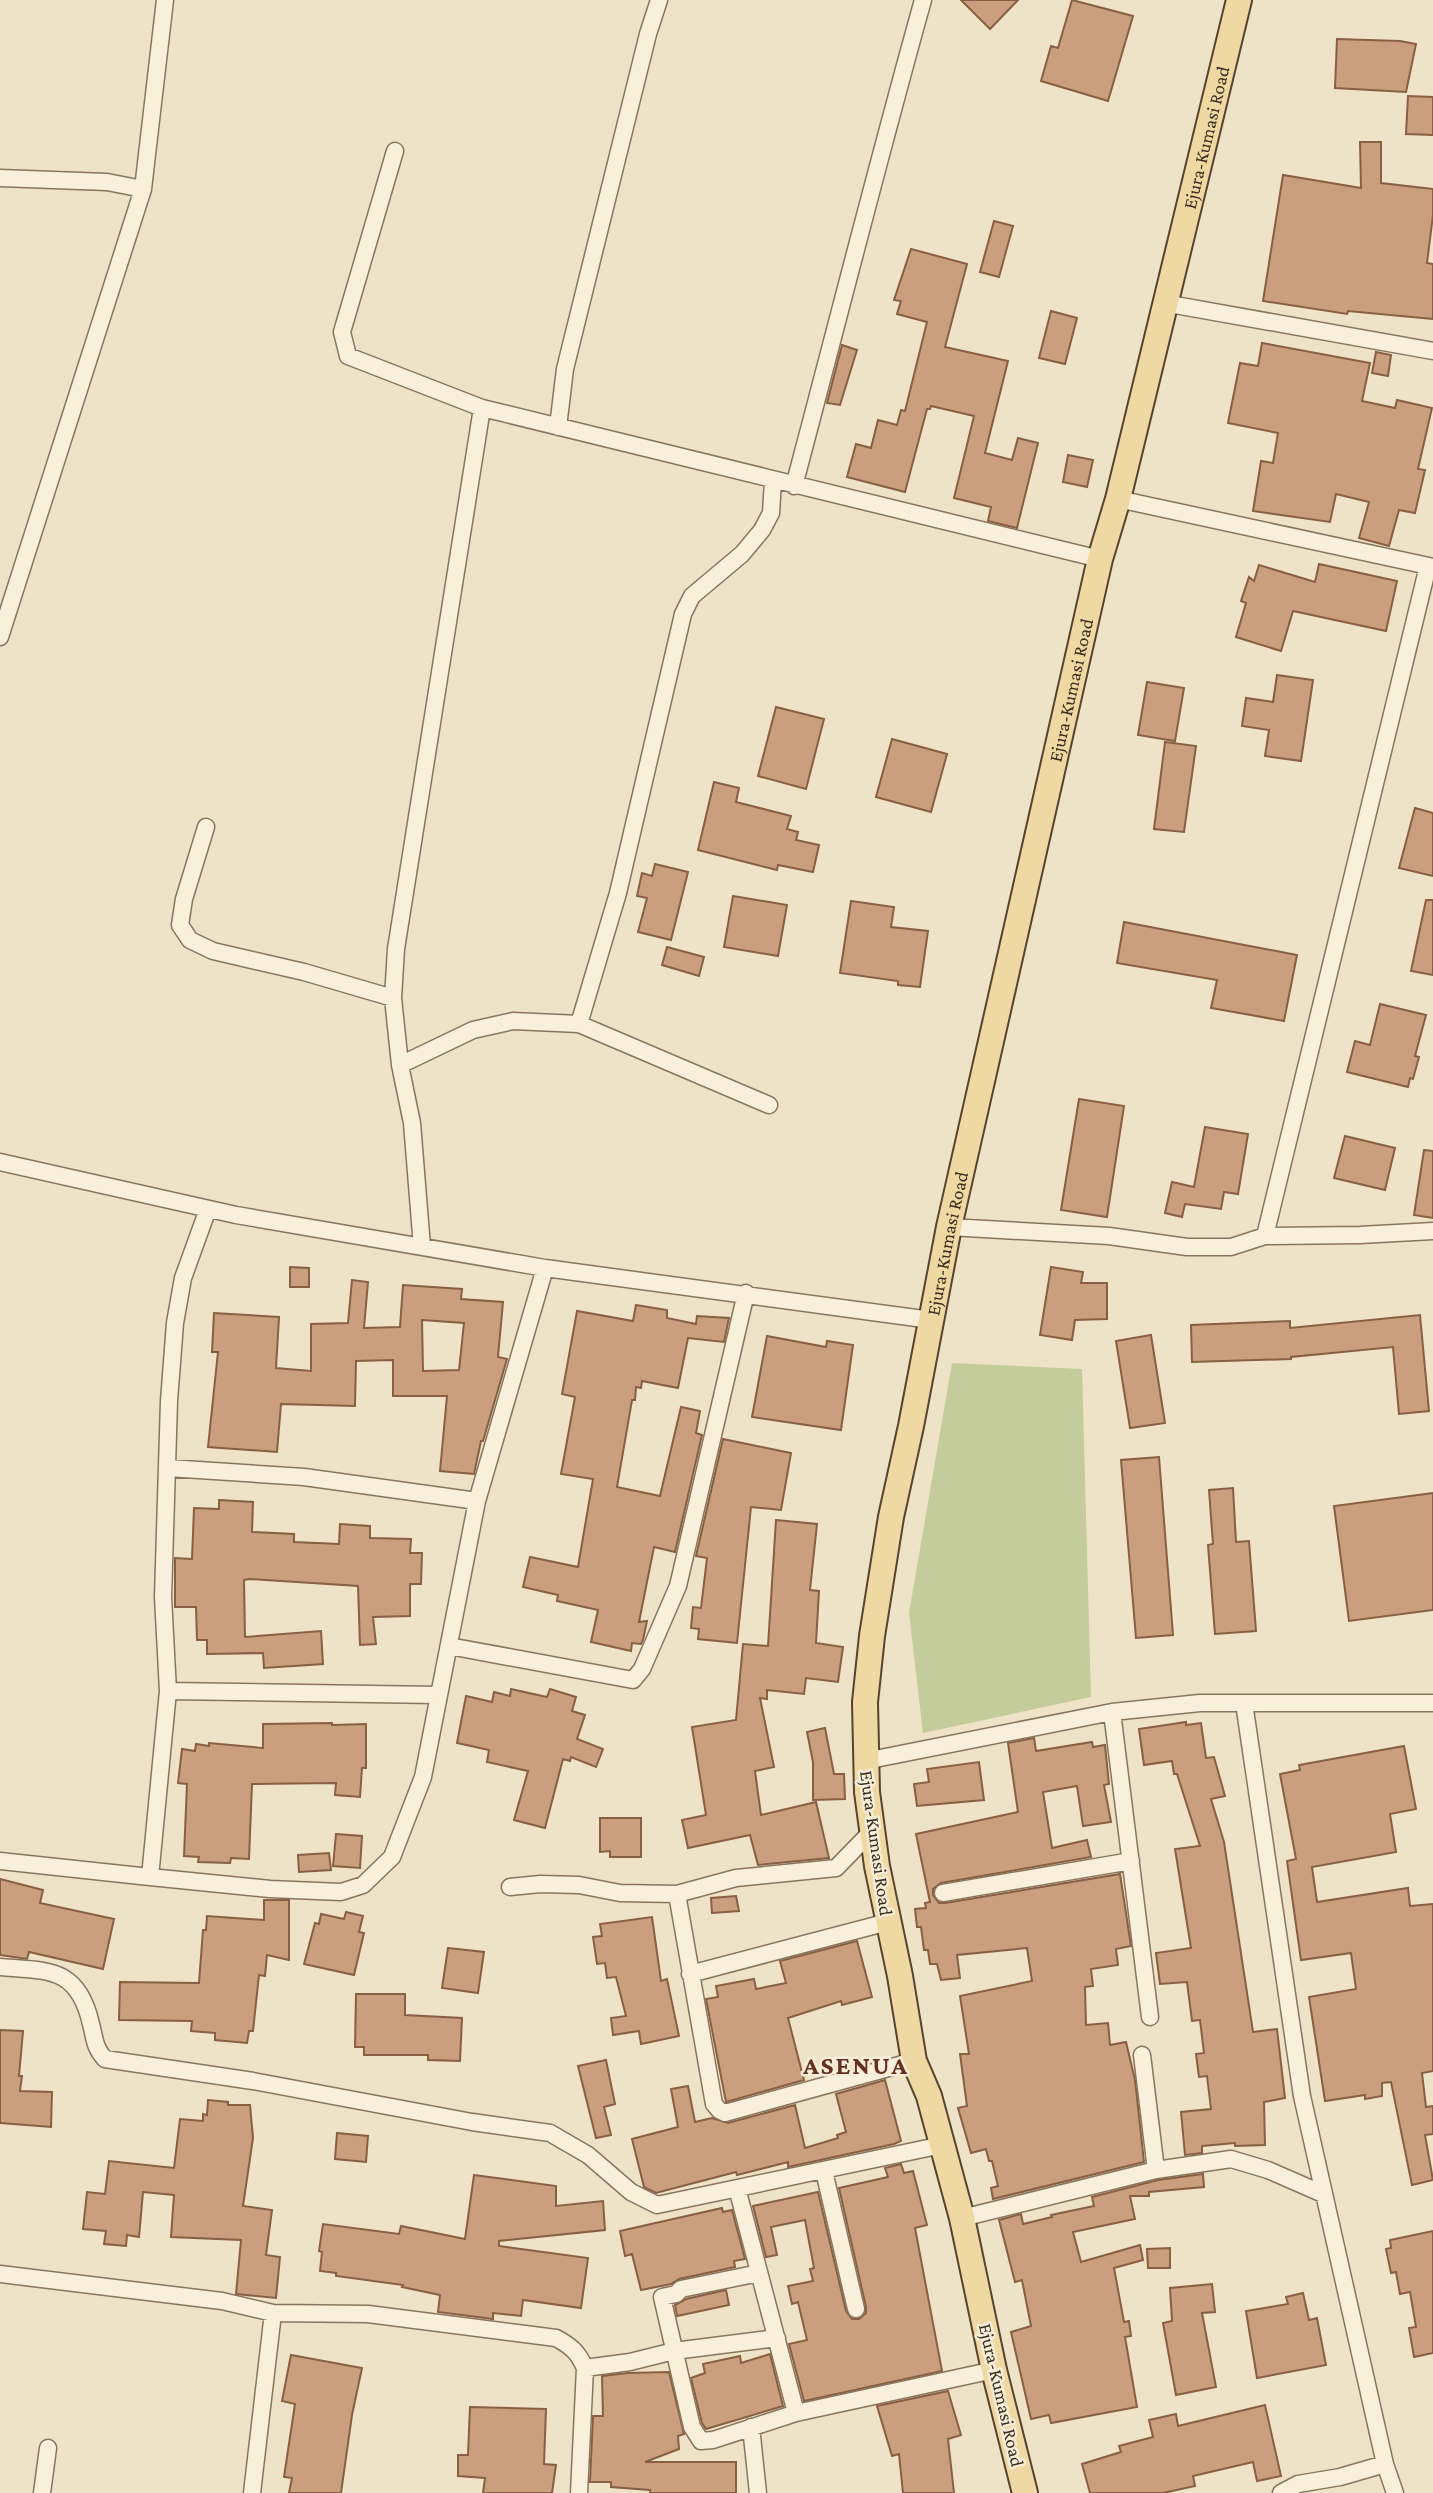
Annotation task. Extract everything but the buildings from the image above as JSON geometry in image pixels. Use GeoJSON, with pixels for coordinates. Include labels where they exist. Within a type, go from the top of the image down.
{"type":"FeatureCollection","features":[{"type":"Feature","properties":{"kind":"main road","name":"Ejura-Kumasi Road"},"geometry":{"type":"LineString","coordinates":[[1025,2493],[962,2218],[929,2095],[914,2061],[867,1792],[865,1702],[872,1636],[891,1517],[949,1227],[1100,559],[1118,499],[1239,0]]}},
{"type":"Feature","properties":{"kind":"street"},"geometry":{"type":"LineString","coordinates":[[0,637],[143,189],[164,0]]}},
{"type":"Feature","properties":{"kind":"street"},"geometry":{"type":"LineString","coordinates":[[558,427],[565,369],[648,34],[659,0]]}},
{"type":"Feature","properties":{"kind":"street"},"geometry":{"type":"LineString","coordinates":[[794,486],[884,146],[897,86],[923,0]]}},
{"type":"Feature","properties":{"kind":"street"},"geometry":{"type":"LineString","coordinates":[[395,150],[342,332],[348,356],[482,408],[1100,559]]}},
{"type":"Feature","properties":{"kind":"street"},"geometry":{"type":"LineString","coordinates":[[0,178],[107,182],[143,189]]}},
{"type":"Feature","properties":{"kind":"street"},"geometry":{"type":"LineString","coordinates":[[1164,303],[1433,351]]}},
{"type":"Feature","properties":{"kind":"street"},"geometry":{"type":"LineString","coordinates":[[422,1247],[413,1134],[400,1065],[393,998],[397,949],[482,408]]}},
{"type":"Feature","properties":{"kind":"street"},"geometry":{"type":"LineString","coordinates":[[579,1024],[618,893],[683,614],[692,596],[742,554],[762,530],[771,513],[773,480]]}},
{"type":"Feature","properties":{"kind":"street"},"geometry":{"type":"LineString","coordinates":[[1118,499],[1430,566],[1265,1236]]}},
{"type":"Feature","properties":{"kind":"street"},"geometry":{"type":"LineString","coordinates":[[206,827],[184,899],[180,925],[190,940],[213,951],[303,972],[393,998]]}},
{"type":"Feature","properties":{"kind":"street"},"geometry":{"type":"LineString","coordinates":[[400,1065],[472,1030],[513,1021],[579,1024],[769,1105]]}},
{"type":"Feature","properties":{"kind":"street"},"geometry":{"type":"LineString","coordinates":[[0,1162],[208,1209],[545,1268],[931,1320]]}},
{"type":"Feature","properties":{"kind":"street"},"geometry":{"type":"LineString","coordinates":[[150,1877],[168,1691],[163,1597],[169,1401],[175,1323],[183,1278],[208,1209]]}},
{"type":"Feature","properties":{"kind":"street"},"geometry":{"type":"LineString","coordinates":[[949,1227],[1109,1236],[1187,1247],[1231,1247],[1265,1236],[1433,1231]]}},
{"type":"Feature","properties":{"kind":"street"},"geometry":{"type":"LineString","coordinates":[[0,1861],[270,1889],[341,1892],[363,1885],[391,1857],[424,1777],[477,1501],[545,1268]]}},
{"type":"Feature","properties":{"kind":"street"},"geometry":{"type":"LineString","coordinates":[[449,1646],[584,1670],[616,1679],[633,1680],[642,1670],[678,1586],[746,1293]]}},
{"type":"Feature","properties":{"kind":"street"},"geometry":{"type":"LineString","coordinates":[[168,1468],[304,1477],[477,1501]]}},
{"type":"Feature","properties":{"kind":"street"},"geometry":{"type":"LineString","coordinates":[[168,1691],[438,1695]]}},
{"type":"Feature","properties":{"kind":"street"},"geometry":{"type":"LineString","coordinates":[[865,1761],[1112,1712],[1199,1703],[1433,1703]]}},
{"type":"Feature","properties":{"kind":"street"},"geometry":{"type":"LineString","coordinates":[[1244,1703],[1302,2096],[1385,2464],[1395,2493]]}},
{"type":"Feature","properties":{"kind":"street"},"geometry":{"type":"LineString","coordinates":[[1112,1712],[1150,2017]]}},
{"type":"Feature","properties":{"kind":"street"},"geometry":{"type":"LineString","coordinates":[[510,1887],[540,1884],[579,1885],[620,1893],[677,1894],[736,1878],[836,1868],[873,1830]]}},
{"type":"Feature","properties":{"kind":"street"},"geometry":{"type":"LineString","coordinates":[[943,1893],[1131,1861]]}},
{"type":"Feature","properties":{"kind":"street"},"geometry":{"type":"LineString","coordinates":[[677,1894],[714,2104],[719,2110],[725,2113],[914,2061]]}},
{"type":"Feature","properties":{"kind":"street"},"geometry":{"type":"LineString","coordinates":[[690,1974],[888,1922]]}},
{"type":"Feature","properties":{"kind":"street"},"geometry":{"type":"LineString","coordinates":[[0,1967],[52,1971],[68,1979],[81,1995],[91,2023],[95,2049],[105,2059],[253,2081],[471,2122],[550,2133],[588,2155],[631,2192],[657,2205],[943,2145]]}},
{"type":"Feature","properties":{"kind":"street"},"geometry":{"type":"LineString","coordinates":[[1142,2055],[1156,2170]]}},
{"type":"Feature","properties":{"kind":"street"},"geometry":{"type":"LineString","coordinates":[[962,2218],[1156,2170],[1231,2159],[1268,2170],[1323,2194]]}},
{"type":"Feature","properties":{"kind":"street"},"geometry":{"type":"LineString","coordinates":[[824,2171],[856,2309]]}},
{"type":"Feature","properties":{"kind":"street"},"geometry":{"type":"LineString","coordinates":[[737,2188],[796,2413]]}},
{"type":"Feature","properties":{"kind":"street"},"geometry":{"type":"LineString","coordinates":[[759,2273],[681,2289],[676,2294],[662,2297],[692,2427],[701,2441],[713,2440],[796,2413],[995,2370]]}},
{"type":"Feature","properties":{"kind":"street"},"geometry":{"type":"LineString","coordinates":[[0,2274],[222,2301],[273,2313],[368,2314],[555,2338],[579,2354],[584,2368],[579,2493]]}},
{"type":"Feature","properties":{"kind":"street"},"geometry":{"type":"LineString","coordinates":[[252,2493],[273,2313]]}},
{"type":"Feature","properties":{"kind":"street"},"geometry":{"type":"LineString","coordinates":[[584,2368],[630,2362],[674,2351],[778,2338]]}},
{"type":"Feature","properties":{"kind":"street"},"geometry":{"type":"LineString","coordinates":[[751,2427],[758,2493]]}},
{"type":"Feature","properties":{"kind":"street"},"geometry":{"type":"LineString","coordinates":[[41,2493],[48,2448]]}},
{"type":"Feature","properties":{"kind":"street"},"geometry":{"type":"LineString","coordinates":[[1281,2493],[1298,2484],[1340,2477],[1385,2464]]}},
{"type":"Feature","properties":{"kind":"green space"},"geometry":{"type":"Polygon","coordinates":[[[952,1363],[1082,1369],[1091,1697],[923,1733],[909,1613],[952,1363]]]}},
{"type":"Feature","properties":{"kind":"district","name":"ASENUA"},"geometry":{"type":"Point","coordinates":[856,2065]}}]}
